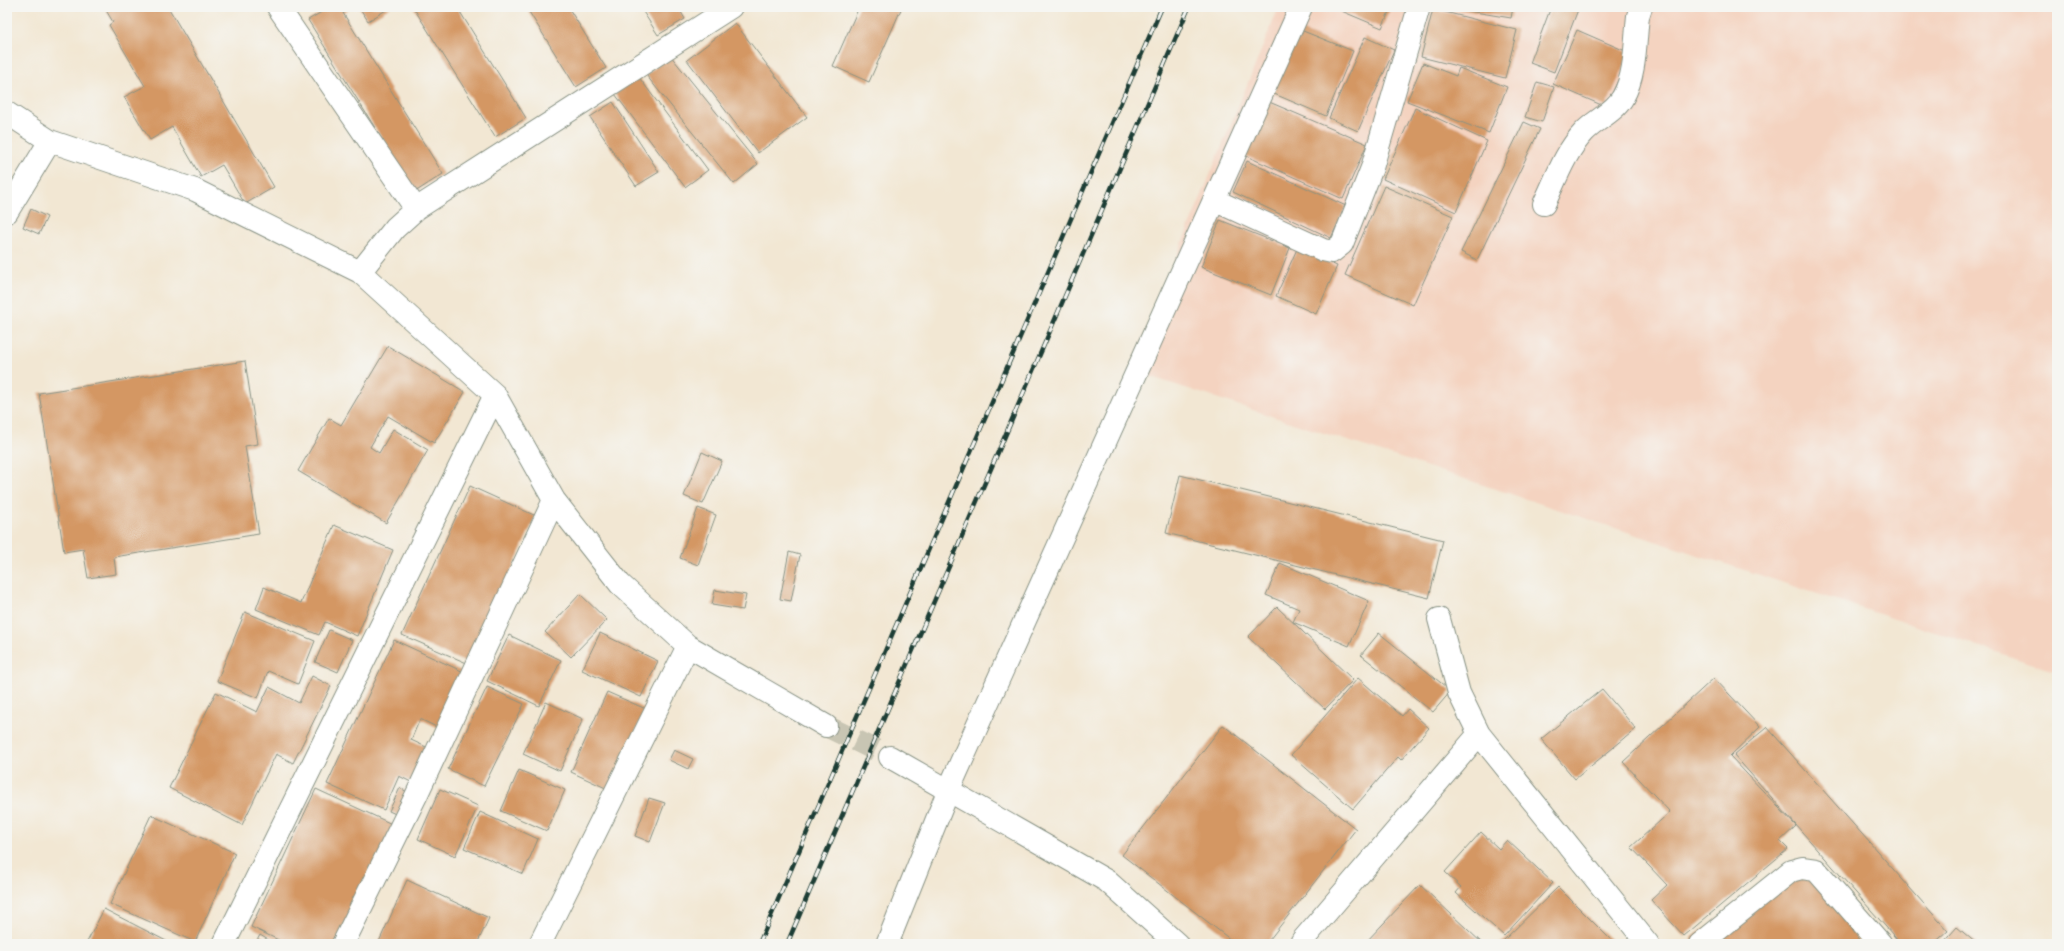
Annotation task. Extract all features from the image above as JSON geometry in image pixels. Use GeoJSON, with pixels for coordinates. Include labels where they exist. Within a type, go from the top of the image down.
{"type":"FeatureCollection","features":[{"type":"Feature","properties":{"kind":"street"},"geometry":{"type":"LineString","coordinates":[[278,7],[416,209]]}},
{"type":"Feature","properties":{"kind":"street"},"geometry":{"type":"LineString","coordinates":[[360,272],[395,228],[416,209],[731,7]]}},
{"type":"Feature","properties":{"kind":"street"},"geometry":{"type":"LineString","coordinates":[[887,944],[949,789],[1301,7]]}},
{"type":"Feature","properties":{"kind":"street"},"geometry":{"type":"LineString","coordinates":[[1214,200],[1323,250],[1332,252],[1342,244],[1372,168],[1419,7]]}},
{"type":"Feature","properties":{"kind":"street"},"geometry":{"type":"LineString","coordinates":[[1544,204],[1566,157],[1575,143],[1585,131],[1612,111],[1623,98],[1631,80],[1638,16],[1641,7]]}},
{"type":"Feature","properties":{"kind":"street"},"geometry":{"type":"LineString","coordinates":[[7,113],[50,141],[195,190],[360,272],[494,395],[554,500],[620,584],[688,646],[826,726]]}},
{"type":"Feature","properties":{"kind":"street"},"geometry":{"type":"LineString","coordinates":[[7,212],[50,141]]}},
{"type":"Feature","properties":{"kind":"street"},"geometry":{"type":"LineString","coordinates":[[224,944],[494,395]]}},
{"type":"Feature","properties":{"kind":"street"},"geometry":{"type":"LineString","coordinates":[[343,944],[416,796],[554,500]]}},
{"type":"Feature","properties":{"kind":"street"},"geometry":{"type":"LineString","coordinates":[[1439,619],[1459,693],[1479,734],[1648,944]]}},
{"type":"Feature","properties":{"kind":"street"},"geometry":{"type":"LineString","coordinates":[[540,944],[688,646]]}},
{"type":"Feature","properties":{"kind":"street"},"geometry":{"type":"LineString","coordinates":[[1302,941],[1479,734]]}},
{"type":"Feature","properties":{"kind":"street"},"geometry":{"type":"LineString","coordinates":[[890,757],[949,789],[1107,881],[1177,944]]}},
{"type":"Feature","properties":{"kind":"street"},"geometry":{"type":"LineString","coordinates":[[1700,944],[1791,870],[1802,868],[1816,870],[1881,944]]}},
{"type":"Feature","properties":{"kind":"shaded area"},"geometry":{"type":"Polygon","coordinates":[[[1279,7],[2057,7],[2057,672],[1130,370],[1279,7]]]}},
{"type":"Feature","properties":{"kind":"building"},"geometry":{"type":"Polygon","coordinates":[[[104,7],[168,7],[274,187],[245,204],[222,165],[201,177],[172,127],[150,140],[124,97],[145,86],[109,25],[113,22],[104,7]]]}},
{"type":"Feature","properties":{"kind":"building"},"geometry":{"type":"Polygon","coordinates":[[[330,7],[353,7],[343,13],[443,174],[415,192],[308,20],[330,7]]]}},
{"type":"Feature","properties":{"kind":"building"},"geometry":{"type":"Polygon","coordinates":[[[359,7],[391,7],[368,21],[359,7]]]}},
{"type":"Feature","properties":{"kind":"building"},"geometry":{"type":"Polygon","coordinates":[[[413,7],[457,7],[526,118],[495,137],[413,7]]]}},
{"type":"Feature","properties":{"kind":"building"},"geometry":{"type":"Polygon","coordinates":[[[526,7],[568,7],[606,68],[576,87],[526,7]]]}},
{"type":"Feature","properties":{"kind":"building"},"geometry":{"type":"Polygon","coordinates":[[[640,7],[678,7],[685,19],[658,35],[640,7]]]}},
{"type":"Feature","properties":{"kind":"building"},"geometry":{"type":"Polygon","coordinates":[[[859,7],[902,7],[869,82],[833,66],[859,7]]]}},
{"type":"Feature","properties":{"kind":"building"},"geometry":{"type":"Polygon","coordinates":[[[1332,7],[1391,7],[1382,28],[1332,7]]]}},
{"type":"Feature","properties":{"kind":"building"},"geometry":{"type":"Polygon","coordinates":[[[1444,7],[1513,7],[1511,18],[1444,7]]]}},
{"type":"Feature","properties":{"kind":"building"},"geometry":{"type":"Polygon","coordinates":[[[1551,7],[1579,7],[1554,72],[1530,63],[1551,7]]]}},
{"type":"Feature","properties":{"kind":"building"},"geometry":{"type":"Polygon","coordinates":[[[1433,9],[1517,30],[1505,78],[1421,57],[1433,9]]]}},
{"type":"Feature","properties":{"kind":"building"},"geometry":{"type":"Polygon","coordinates":[[[735,23],[807,117],[758,153],[687,60],[735,23]]]}},
{"type":"Feature","properties":{"kind":"building"},"geometry":{"type":"Polygon","coordinates":[[[1298,29],[1353,51],[1326,116],[1272,93],[1298,29]]]}},
{"type":"Feature","properties":{"kind":"building"},"geometry":{"type":"Polygon","coordinates":[[[1577,30],[1630,53],[1606,107],[1553,84],[1577,30]]]}},
{"type":"Feature","properties":{"kind":"building"},"geometry":{"type":"Polygon","coordinates":[[[1365,37],[1394,50],[1358,131],[1329,118],[1365,37]]]}},
{"type":"Feature","properties":{"kind":"building"},"geometry":{"type":"Polygon","coordinates":[[[670,55],[758,164],[734,184],[646,75],[670,55]]]}},
{"type":"Feature","properties":{"kind":"building"},"geometry":{"type":"Polygon","coordinates":[[[1423,63],[1456,76],[1459,68],[1507,87],[1489,133],[1407,101],[1423,63]]]}},
{"type":"Feature","properties":{"kind":"building"},"geometry":{"type":"Polygon","coordinates":[[[638,76],[708,170],[685,187],[615,94],[638,76]]]}},
{"type":"Feature","properties":{"kind":"building"},"geometry":{"type":"Polygon","coordinates":[[[1537,82],[1554,87],[1542,122],[1525,117],[1537,82]]]}},
{"type":"Feature","properties":{"kind":"building"},"geometry":{"type":"Polygon","coordinates":[[[1267,101],[1367,144],[1343,199],[1244,155],[1267,101]]]}},
{"type":"Feature","properties":{"kind":"building"},"geometry":{"type":"Polygon","coordinates":[[[613,102],[659,172],[636,186],[590,117],[613,102]]]}},
{"type":"Feature","properties":{"kind":"building"},"geometry":{"type":"Polygon","coordinates":[[[1415,108],[1487,141],[1456,212],[1383,179],[1415,108]]]}},
{"type":"Feature","properties":{"kind":"building"},"geometry":{"type":"Polygon","coordinates":[[[1524,122],[1540,129],[1477,260],[1461,252],[1524,122]]]}},
{"type":"Feature","properties":{"kind":"building"},"geometry":{"type":"Polygon","coordinates":[[[1247,161],[1346,206],[1331,238],[1233,192],[1247,161]]]}},
{"type":"Feature","properties":{"kind":"building"},"geometry":{"type":"Polygon","coordinates":[[[1384,186],[1453,216],[1413,305],[1345,275],[1384,186]]]}},
{"type":"Feature","properties":{"kind":"building"},"geometry":{"type":"Polygon","coordinates":[[[31,209],[47,217],[39,234],[23,227],[31,209]]]}},
{"type":"Feature","properties":{"kind":"building"},"geometry":{"type":"Polygon","coordinates":[[[1220,220],[1290,248],[1271,295],[1201,267],[1220,220]]]}},
{"type":"Feature","properties":{"kind":"building"},"geometry":{"type":"Polygon","coordinates":[[[1297,249],[1337,266],[1316,314],[1276,296],[1297,249]]]}},
{"type":"Feature","properties":{"kind":"building"},"geometry":{"type":"Polygon","coordinates":[[[388,346],[465,392],[434,443],[388,416],[370,447],[379,453],[393,429],[428,450],[386,523],[298,471],[329,418],[341,425],[388,346]]]}},
{"type":"Feature","properties":{"kind":"building"},"geometry":{"type":"Polygon","coordinates":[[[245,361],[258,444],[245,446],[259,534],[114,557],[116,574],[88,578],[83,549],[64,552],[39,393],[245,361]]]}},
{"type":"Feature","properties":{"kind":"building"},"geometry":{"type":"Polygon","coordinates":[[[702,452],[722,461],[703,504],[684,496],[702,452]]]}},
{"type":"Feature","properties":{"kind":"building"},"geometry":{"type":"Polygon","coordinates":[[[1180,475],[1443,540],[1429,598],[1166,533],[1180,475]]]}},
{"type":"Feature","properties":{"kind":"building"},"geometry":{"type":"Polygon","coordinates":[[[470,486],[536,516],[469,664],[402,635],[470,486]]]}},
{"type":"Feature","properties":{"kind":"building"},"geometry":{"type":"Polygon","coordinates":[[[698,508],[716,515],[698,565],[680,558],[698,508]]]}},
{"type":"Feature","properties":{"kind":"building"},"geometry":{"type":"Polygon","coordinates":[[[334,525],[393,550],[357,636],[325,622],[319,635],[256,609],[264,587],[301,603],[334,525]]]}},
{"type":"Feature","properties":{"kind":"building"},"geometry":{"type":"Polygon","coordinates":[[[789,552],[800,555],[791,601],[780,599],[789,552]]]}},
{"type":"Feature","properties":{"kind":"building"},"geometry":{"type":"Polygon","coordinates":[[[1280,563],[1369,601],[1349,646],[1293,622],[1299,609],[1266,595],[1280,563]]]}},
{"type":"Feature","properties":{"kind":"building"},"geometry":{"type":"Polygon","coordinates":[[[715,590],[746,595],[743,610],[712,605],[715,590]]]}},
{"type":"Feature","properties":{"kind":"building"},"geometry":{"type":"Polygon","coordinates":[[[580,594],[607,620],[571,657],[545,632],[580,594]]]}},
{"type":"Feature","properties":{"kind":"building"},"geometry":{"type":"Polygon","coordinates":[[[1277,607],[1353,680],[1325,709],[1248,637],[1277,607]]]}},
{"type":"Feature","properties":{"kind":"building"},"geometry":{"type":"Polygon","coordinates":[[[245,612],[315,641],[298,684],[268,671],[258,698],[217,681],[245,612]]]}},
{"type":"Feature","properties":{"kind":"building"},"geometry":{"type":"Polygon","coordinates":[[[329,630],[352,640],[338,672],[315,662],[329,630]]]}},
{"type":"Feature","properties":{"kind":"building"},"geometry":{"type":"Polygon","coordinates":[[[600,633],[658,661],[641,697],[582,670],[600,633]]]}},
{"type":"Feature","properties":{"kind":"building"},"geometry":{"type":"Polygon","coordinates":[[[1379,633],[1451,691],[1433,712],[1361,655],[1379,633]]]}},
{"type":"Feature","properties":{"kind":"building"},"geometry":{"type":"Polygon","coordinates":[[[509,635],[561,660],[539,706],[487,681],[509,635]]]}},
{"type":"Feature","properties":{"kind":"building"},"geometry":{"type":"Polygon","coordinates":[[[394,640],[477,678],[451,734],[420,719],[411,740],[437,752],[421,787],[399,776],[384,810],[327,784],[394,640]]]}},
{"type":"Feature","properties":{"kind":"building"},"geometry":{"type":"Polygon","coordinates":[[[312,676],[331,686],[293,763],[276,754],[242,825],[169,788],[216,692],[257,712],[269,687],[299,703],[312,676]]]}},
{"type":"Feature","properties":{"kind":"building"},"geometry":{"type":"Polygon","coordinates":[[[1358,678],[1402,716],[1408,709],[1429,728],[1401,760],[1398,757],[1353,809],[1291,755],[1358,678]]]}},
{"type":"Feature","properties":{"kind":"building"},"geometry":{"type":"Polygon","coordinates":[[[1714,678],[1760,727],[1730,756],[1796,826],[1780,841],[1788,849],[1684,936],[1651,900],[1667,885],[1631,847],[1670,812],[1623,762],[1714,678]]]}},
{"type":"Feature","properties":{"kind":"building"},"geometry":{"type":"Polygon","coordinates":[[[487,687],[524,704],[484,786],[448,769],[487,687]]]}},
{"type":"Feature","properties":{"kind":"building"},"geometry":{"type":"Polygon","coordinates":[[[1602,689],[1636,729],[1575,779],[1541,739],[1602,689]]]}},
{"type":"Feature","properties":{"kind":"building"},"geometry":{"type":"Polygon","coordinates":[[[607,692],[646,709],[610,790],[571,772],[607,692]]]}},
{"type":"Feature","properties":{"kind":"building"},"geometry":{"type":"Polygon","coordinates":[[[546,702],[583,719],[560,771],[523,754],[546,702]]]}},
{"type":"Feature","properties":{"kind":"building"},"geometry":{"type":"Polygon","coordinates":[[[1223,725],[1356,829],[1266,944],[1236,944],[1122,855],[1223,725]]]}},
{"type":"Feature","properties":{"kind":"building"},"geometry":{"type":"Polygon","coordinates":[[[1767,727],[1948,931],[1933,944],[1901,944],[1734,755],[1767,727]]]}},
{"type":"Feature","properties":{"kind":"building"},"geometry":{"type":"Polygon","coordinates":[[[674,750],[693,759],[688,769],[669,760],[674,750]]]}},
{"type":"Feature","properties":{"kind":"building"},"geometry":{"type":"Polygon","coordinates":[[[519,770],[565,790],[547,831],[501,811],[519,770]]]}},
{"type":"Feature","properties":{"kind":"building"},"geometry":{"type":"Polygon","coordinates":[[[400,788],[413,795],[402,817],[389,811],[400,788]]]}},
{"type":"Feature","properties":{"kind":"building"},"geometry":{"type":"Polygon","coordinates":[[[316,789],[394,825],[339,944],[287,944],[251,927],[316,789]]]}},
{"type":"Feature","properties":{"kind":"building"},"geometry":{"type":"Polygon","coordinates":[[[440,789],[478,806],[455,856],[418,839],[440,789]]]}},
{"type":"Feature","properties":{"kind":"building"},"geometry":{"type":"Polygon","coordinates":[[[649,798],[665,803],[650,842],[635,836],[649,798]]]}},
{"type":"Feature","properties":{"kind":"building"},"geometry":{"type":"Polygon","coordinates":[[[480,812],[538,839],[523,874],[464,848],[480,812]]]}},
{"type":"Feature","properties":{"kind":"building"},"geometry":{"type":"Polygon","coordinates":[[[151,815],[235,853],[195,942],[110,904],[151,815]]]}},
{"type":"Feature","properties":{"kind":"building"},"geometry":{"type":"Polygon","coordinates":[[[1481,832],[1499,849],[1507,840],[1553,883],[1504,936],[1456,893],[1461,887],[1445,872],[1481,832]]]}},
{"type":"Feature","properties":{"kind":"building"},"geometry":{"type":"Polygon","coordinates":[[[1805,861],[1862,944],[1695,944],[1691,938],[1805,861]]]}},
{"type":"Feature","properties":{"kind":"building"},"geometry":{"type":"Polygon","coordinates":[[[407,880],[489,918],[477,944],[378,944],[407,880]]]}},
{"type":"Feature","properties":{"kind":"building"},"geometry":{"type":"Polygon","coordinates":[[[1420,885],[1483,944],[1364,944],[1420,885]]]}},
{"type":"Feature","properties":{"kind":"building"},"geometry":{"type":"Polygon","coordinates":[[[1558,887],[1615,944],[1500,944],[1558,887]]]}},
{"type":"Feature","properties":{"kind":"building"},"geometry":{"type":"Polygon","coordinates":[[[104,909],[172,944],[86,944],[104,909]]]}},
{"type":"Feature","properties":{"kind":"building"},"geometry":{"type":"Polygon","coordinates":[[[1957,927],[1977,944],[1942,944],[1957,927]]]}},
{"type":"Feature","properties":{"kind":"building"},"geometry":{"type":"Polygon","coordinates":[[[260,935],[275,944],[255,944],[260,935]]]}},
{"type":"Feature","properties":{"kind":"tunnel"},"geometry":{"type":"LineString","coordinates":[[826,726],[890,757]]}},
{"type":"Feature","properties":{"kind":"railway"},"geometry":{"type":"LineString","coordinates":[[759,944],[1162,7]]}},
{"type":"Feature","properties":{"kind":"railway"},"geometry":{"type":"LineString","coordinates":[[787,944],[1189,7]]}}]}
